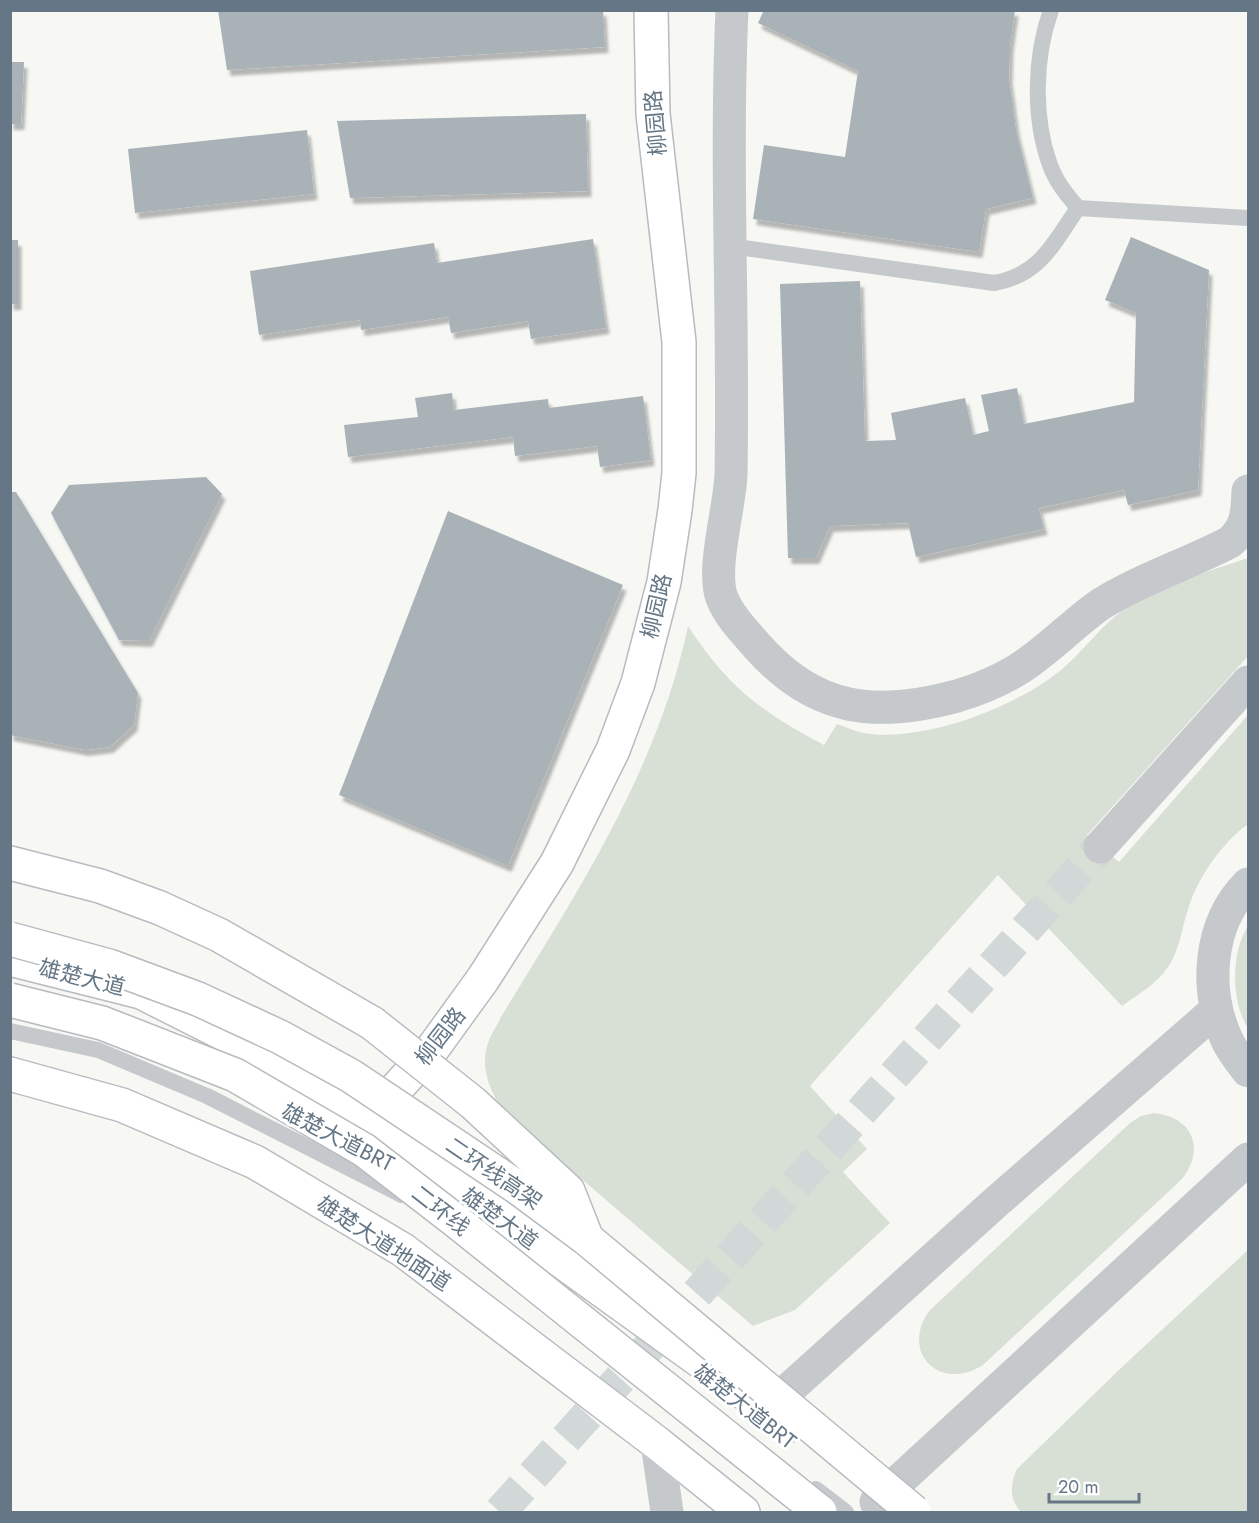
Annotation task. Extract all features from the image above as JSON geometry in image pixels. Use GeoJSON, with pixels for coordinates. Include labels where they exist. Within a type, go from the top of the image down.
{"type":"FeatureCollection","features":[{"type":"Feature","properties":{"kind":"main road","name":"柳园路"},"geometry":{"type":"LineString","coordinates":[[367,1121],[433,1048],[483,979],[556,863],[613,750],[638,683],[664,582],[678,473],[679,342],[653,114],[651,10]]}},
{"type":"Feature","properties":{"kind":"main road"},"geometry":{"type":"LineString","coordinates":[[10,862],[100,886],[160,908],[219,935],[372,1023],[472,1103],[568,1191],[587,1239]]}},
{"type":"Feature","properties":{"kind":"main road","name":"二环线高架"},"geometry":{"type":"LineString","coordinates":[[10,939],[109,966],[198,999],[280,1037],[351,1076],[517,1187],[587,1239],[914,1512]]}},
{"type":"Feature","properties":{"kind":"main road","name":"雄楚大道"},"geometry":{"type":"LineString","coordinates":[[10,959],[141,992],[262,1053],[367,1121],[767,1409],[883,1507]]}},
{"type":"Feature","properties":{"kind":"main road","name":"二环线"},"geometry":{"type":"LineString","coordinates":[[10,1000],[102,1023],[235,1075],[364,1150],[820,1512]]}},
{"type":"Feature","properties":{"kind":"main road","name":"雄楚大道地面道"},"geometry":{"type":"LineString","coordinates":[[10,1074],[122,1106],[255,1162],[403,1250],[657,1443],[743,1512]]}},
{"type":"Feature","properties":{"kind":"street"},"geometry":{"type":"LineString","coordinates":[[732,10],[729,101],[731,478],[720,565],[720,588],[723,600],[743,630],[765,655],[808,690],[826,699],[849,705],[878,708],[913,705],[958,695],[985,686],[1017,670],[1100,605],[1157,575],[1230,542],[1242,528],[1248,504]]}},
{"type":"Feature","properties":{"kind":"street"},"geometry":{"type":"LineString","coordinates":[[1100,847],[1248,682]]}},
{"type":"Feature","properties":{"kind":"street"},"geometry":{"type":"LineString","coordinates":[[1248,884],[1226,916],[1215,946],[1212,978],[1216,1010],[1228,1042],[1248,1071]]}},
{"type":"Feature","properties":{"kind":"street"},"geometry":{"type":"LineString","coordinates":[[767,1409],[995,1203],[1216,1010]]}},
{"type":"Feature","properties":{"kind":"street"},"geometry":{"type":"LineString","coordinates":[[883,1507],[1248,1159]]}},
{"type":"Feature","properties":{"kind":"street"},"geometry":{"type":"LineString","coordinates":[[657,1443],[668,1512]]}},
{"type":"Feature","properties":{"kind":"lane"},"geometry":{"type":"LineString","coordinates":[[1051,10],[1040,55],[1041,121],[1051,166],[1060,185],[1078,208],[1248,218]]}},
{"type":"Feature","properties":{"kind":"lane"},"geometry":{"type":"LineString","coordinates":[[730,246],[994,284],[1020,276],[1036,266],[1078,208]]}},
{"type":"Feature","properties":{"kind":"lane","name":"雄楚大道BRT"},"geometry":{"type":"LineString","coordinates":[[10,1031],[98,1050],[207,1096],[507,1251],[846,1512]]}},
{"type":"Feature","properties":{"kind":"shaded area"},"geometry":{"type":"Polygon","coordinates":[[[1248,558],[1248,656],[1087,835],[1119,862],[1248,715],[1248,824],[1229,841],[1205,872],[1193,895],[1172,960],[1159,978],[1122,1006],[998,875],[810,1086],[867,1149],[843,1172],[890,1223],[795,1310],[753,1326],[507,1115],[501,1107],[486,1072],[485,1062],[489,1040],[585,877],[635,781],[657,731],[688,626],[717,666],[747,696],[782,721],[824,745],[837,724],[863,733],[887,735],[913,733],[940,728],[993,710],[1041,685],[1060,671],[1126,608],[1186,579],[1248,558]]]}},
{"type":"Feature","properties":{"kind":"shaded area"},"geometry":{"type":"Polygon","coordinates":[[[1248,925],[1248,1029],[1237,999],[1235,967],[1239,946],[1248,925]]]}},
{"type":"Feature","properties":{"kind":"shaded area"},"geometry":{"type":"Polygon","coordinates":[[[1154,1113],[1178,1121],[1186,1127],[1191,1136],[1194,1146],[1193,1156],[1182,1179],[983,1365],[967,1372],[952,1374],[939,1371],[928,1363],[922,1353],[919,1340],[922,1325],[930,1310],[1130,1123],[1141,1116],[1154,1113]]]}},
{"type":"Feature","properties":{"kind":"shaded area"},"geometry":{"type":"Polygon","coordinates":[[[1248,1250],[1248,1512],[1021,1512],[1014,1502],[1012,1492],[1017,1469],[1248,1250]]]}},
{"type":"Feature","properties":{"kind":"building"},"geometry":{"type":"Polygon","coordinates":[[[218,10],[603,10],[605,47],[227,70],[218,10]]]}},
{"type":"Feature","properties":{"kind":"building"},"geometry":{"type":"Polygon","coordinates":[[[764,10],[1015,10],[1010,46],[1009,78],[1016,129],[1033,198],[986,209],[979,252],[753,219],[764,145],[845,157],[858,71],[758,23],[764,10]]]}},
{"type":"Feature","properties":{"kind":"building"},"geometry":{"type":"Polygon","coordinates":[[[10,62],[24,62],[21,124],[10,124],[10,62]]]}},
{"type":"Feature","properties":{"kind":"building"},"geometry":{"type":"Polygon","coordinates":[[[586,114],[588,191],[350,198],[337,121],[586,114]]]}},
{"type":"Feature","properties":{"kind":"building"},"geometry":{"type":"Polygon","coordinates":[[[307,130],[314,194],[135,213],[128,149],[307,130]]]}},
{"type":"Feature","properties":{"kind":"building"},"geometry":{"type":"Polygon","coordinates":[[[1131,237],[1209,270],[1198,490],[1128,505],[1124,490],[1039,508],[1044,529],[916,557],[908,523],[830,526],[816,558],[788,558],[780,284],[860,281],[865,441],[896,440],[891,413],[965,398],[973,435],[989,431],[981,395],[1017,388],[1024,424],[1134,402],[1136,313],[1105,300],[1131,237]]]}},
{"type":"Feature","properties":{"kind":"building"},"geometry":{"type":"Polygon","coordinates":[[[593,239],[606,328],[531,339],[528,321],[451,333],[448,317],[361,330],[360,320],[259,335],[250,271],[434,243],[437,263],[593,239]]]}},
{"type":"Feature","properties":{"kind":"building"},"geometry":{"type":"Polygon","coordinates":[[[10,240],[18,240],[18,304],[10,304],[10,240]]]}},
{"type":"Feature","properties":{"kind":"building"},"geometry":{"type":"Polygon","coordinates":[[[452,393],[454,410],[548,399],[549,408],[643,396],[651,460],[600,467],[597,446],[515,456],[513,437],[348,457],[344,425],[418,417],[415,398],[452,393]]]}},
{"type":"Feature","properties":{"kind":"building"},"geometry":{"type":"Polygon","coordinates":[[[206,477],[222,494],[149,641],[119,640],[51,513],[69,485],[206,477]]]}},
{"type":"Feature","properties":{"kind":"building"},"geometry":{"type":"Polygon","coordinates":[[[10,492],[16,492],[138,693],[134,725],[110,747],[85,750],[10,735],[10,492]]]}},
{"type":"Feature","properties":{"kind":"building"},"geometry":{"type":"Polygon","coordinates":[[[448,511],[623,585],[508,866],[339,795],[448,511]]]}},
{"type":"Feature","properties":{"kind":"tunnel"},"geometry":{"type":"LineString","coordinates":[[500,1512],[1100,847]]}}]}
